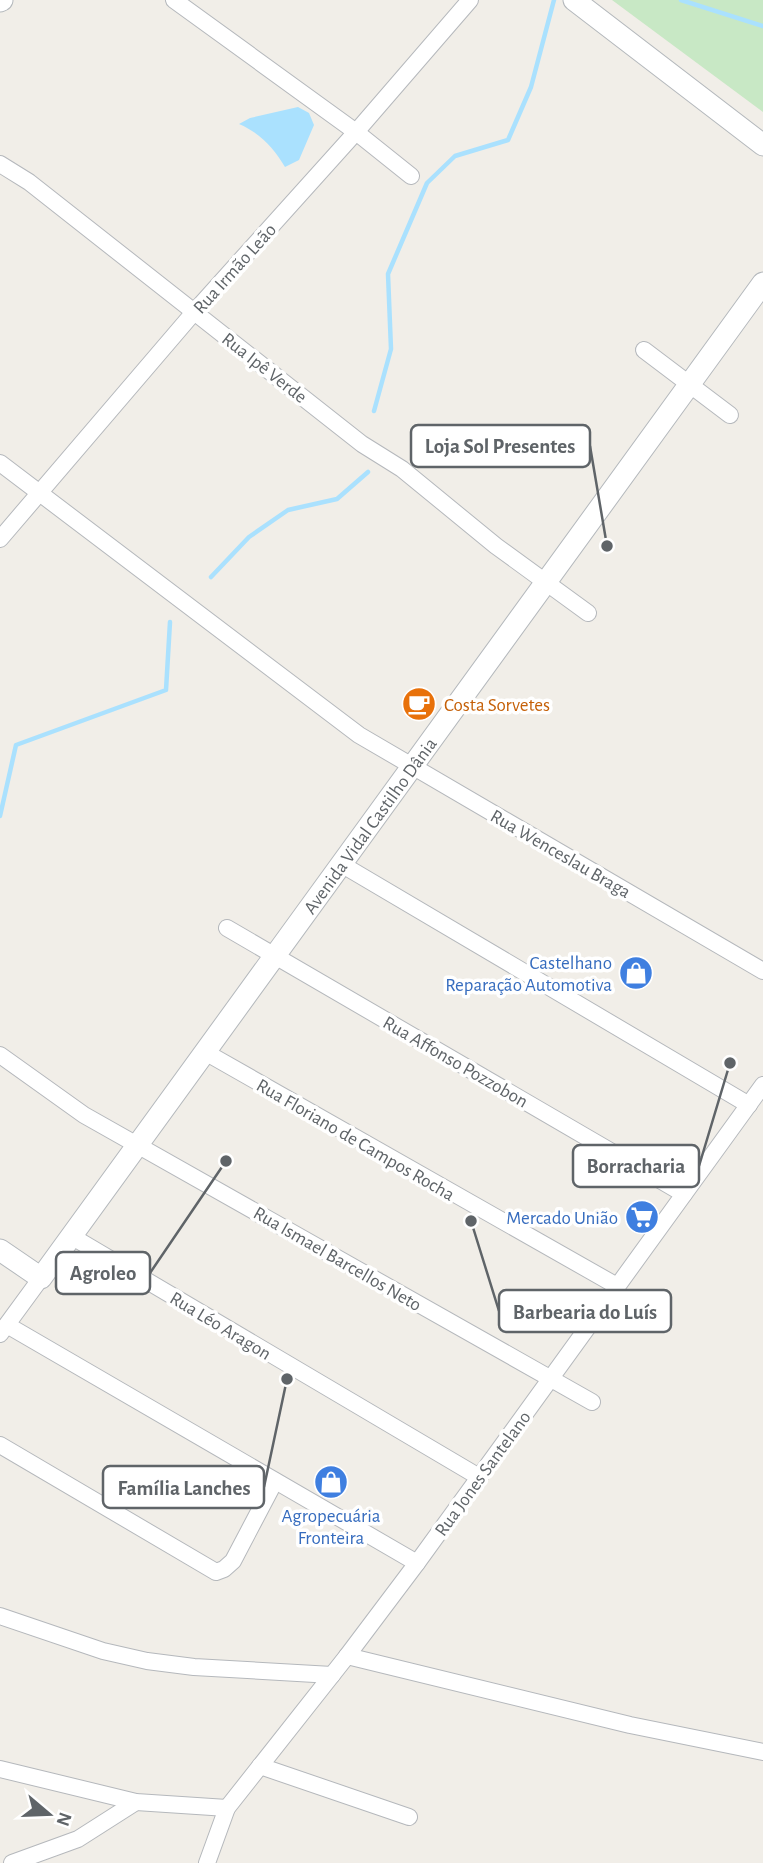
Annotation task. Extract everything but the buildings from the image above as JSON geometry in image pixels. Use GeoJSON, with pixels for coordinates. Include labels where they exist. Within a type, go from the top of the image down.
{"type":"FeatureCollection","features":[{"type":"Feature","properties":{"kind":"street"},"geometry":{"type":"LineString","coordinates":[[174,0],[356,132],[411,176]]}},
{"type":"Feature","properties":{"kind":"street","name":"Rua Irmão Leão"},"geometry":{"type":"LineString","coordinates":[[0,539],[195,311],[470,0]]}},
{"type":"Feature","properties":{"kind":"street"},"geometry":{"type":"LineString","coordinates":[[574,0],[763,145]]}},
{"type":"Feature","properties":{"kind":"street","name":"Rua Ipê Verde"},"geometry":{"type":"LineString","coordinates":[[0,164],[29,182],[362,444],[402,469],[496,546],[589,613]]}},
{"type":"Feature","properties":{"kind":"street","name":"Avenida Vidal Castilho Dânia"},"geometry":{"type":"LineString","coordinates":[[3,1330],[763,283]]}},
{"type":"Feature","properties":{"kind":"street"},"geometry":{"type":"LineString","coordinates":[[644,350],[730,415]]}},
{"type":"Feature","properties":{"kind":"street","name":"Rua Wenceslau Braga"},"geometry":{"type":"LineString","coordinates":[[0,463],[359,735],[763,971]]}},
{"type":"Feature","properties":{"kind":"street"},"geometry":{"type":"LineString","coordinates":[[341,864],[749,1105]]}},
{"type":"Feature","properties":{"kind":"street","name":"Rua Affonso Pozzobon"},"geometry":{"type":"LineString","coordinates":[[227,928],[684,1194]]}},
{"type":"Feature","properties":{"kind":"street","name":"Rua Floriano de Campos Rocha"},"geometry":{"type":"LineString","coordinates":[[205,1052],[617,1286]]}},
{"type":"Feature","properties":{"kind":"street","name":"Rua Ismael Barcellos Neto"},"geometry":{"type":"LineString","coordinates":[[0,1055],[84,1115],[592,1402]]}},
{"type":"Feature","properties":{"kind":"street","name":"Rua Jones Santelano"},"geometry":{"type":"LineString","coordinates":[[207,1863],[227,1808],[348,1656],[417,1563],[763,1085]]}},
{"type":"Feature","properties":{"kind":"street","name":"Rua Léo Aragon"},"geometry":{"type":"LineString","coordinates":[[71,1236],[479,1477]]}},
{"type":"Feature","properties":{"kind":"street"},"geometry":{"type":"LineString","coordinates":[[0,1250],[41,1278]]}},
{"type":"Feature","properties":{"kind":"street"},"geometry":{"type":"LineString","coordinates":[[3,1330],[417,1563]]}},
{"type":"Feature","properties":{"kind":"street"},"geometry":{"type":"LineString","coordinates":[[0,1445],[216,1572],[233,1561],[275,1481]]}},
{"type":"Feature","properties":{"kind":"street"},"geometry":{"type":"LineString","coordinates":[[0,1616],[103,1651],[147,1661],[194,1667],[332,1675]]}},
{"type":"Feature","properties":{"kind":"street"},"geometry":{"type":"LineString","coordinates":[[348,1656],[630,1724],[763,1752]]}},
{"type":"Feature","properties":{"kind":"street"},"geometry":{"type":"LineString","coordinates":[[260,1766],[409,1817]]}},
{"type":"Feature","properties":{"kind":"street"},"geometry":{"type":"LineString","coordinates":[[0,1769],[136,1802],[227,1808]]}},
{"type":"Feature","properties":{"kind":"street"},"geometry":{"type":"LineString","coordinates":[[12,1863],[78,1839],[136,1802]]}},
{"type":"Feature","properties":{"kind":"green space"},"geometry":{"type":"Polygon","coordinates":[[[612,0],[763,0],[763,112],[612,0]]]}},
{"type":"Feature","properties":{"kind":"water"},"geometry":{"type":"Polygon","coordinates":[[[298,107],[309,113],[314,125],[299,160],[285,167],[266,142],[239,124],[250,118],[298,107]]]}},
{"type":"Feature","properties":{"kind":"waterway"},"geometry":{"type":"LineString","coordinates":[[374,411],[391,349],[388,274],[427,183],[455,156],[508,140],[531,87],[554,0]]}},
{"type":"Feature","properties":{"kind":"waterway"},"geometry":{"type":"LineString","coordinates":[[681,0],[763,26]]}},
{"type":"Feature","properties":{"kind":"waterway"},"geometry":{"type":"LineString","coordinates":[[211,577],[249,537],[288,510],[337,499],[368,472]]}},
{"type":"Feature","properties":{"kind":"waterway"},"geometry":{"type":"LineString","coordinates":[[0,816],[16,745],[166,690],[170,622]]}},
{"type":"Feature","properties":{"kind":"place","name":"Loja Sol Presentes"},"geometry":{"type":"Point","coordinates":[607,546]}},
{"type":"Feature","properties":{"kind":"place","name":"Costa Sorvetes"},"geometry":{"type":"Point","coordinates":[419,704]}},
{"type":"Feature","properties":{"kind":"place","name":"Castelhano Reparação Automotiva"},"geometry":{"type":"Point","coordinates":[636,973]}},
{"type":"Feature","properties":{"kind":"place","name":"Borracharia"},"geometry":{"type":"Point","coordinates":[730,1063]}},
{"type":"Feature","properties":{"kind":"place","name":"Agroleo"},"geometry":{"type":"Point","coordinates":[226,1161]}},
{"type":"Feature","properties":{"kind":"place","name":"Mercado União"},"geometry":{"type":"Point","coordinates":[642,1217]}},
{"type":"Feature","properties":{"kind":"place","name":"Barbearia do Luís"},"geometry":{"type":"Point","coordinates":[471,1221]}},
{"type":"Feature","properties":{"kind":"place","name":"Família Lanches"},"geometry":{"type":"Point","coordinates":[287,1379]}},
{"type":"Feature","properties":{"kind":"place","name":"Agropecuária Fronteira"},"geometry":{"type":"Point","coordinates":[331,1482]}}]}
